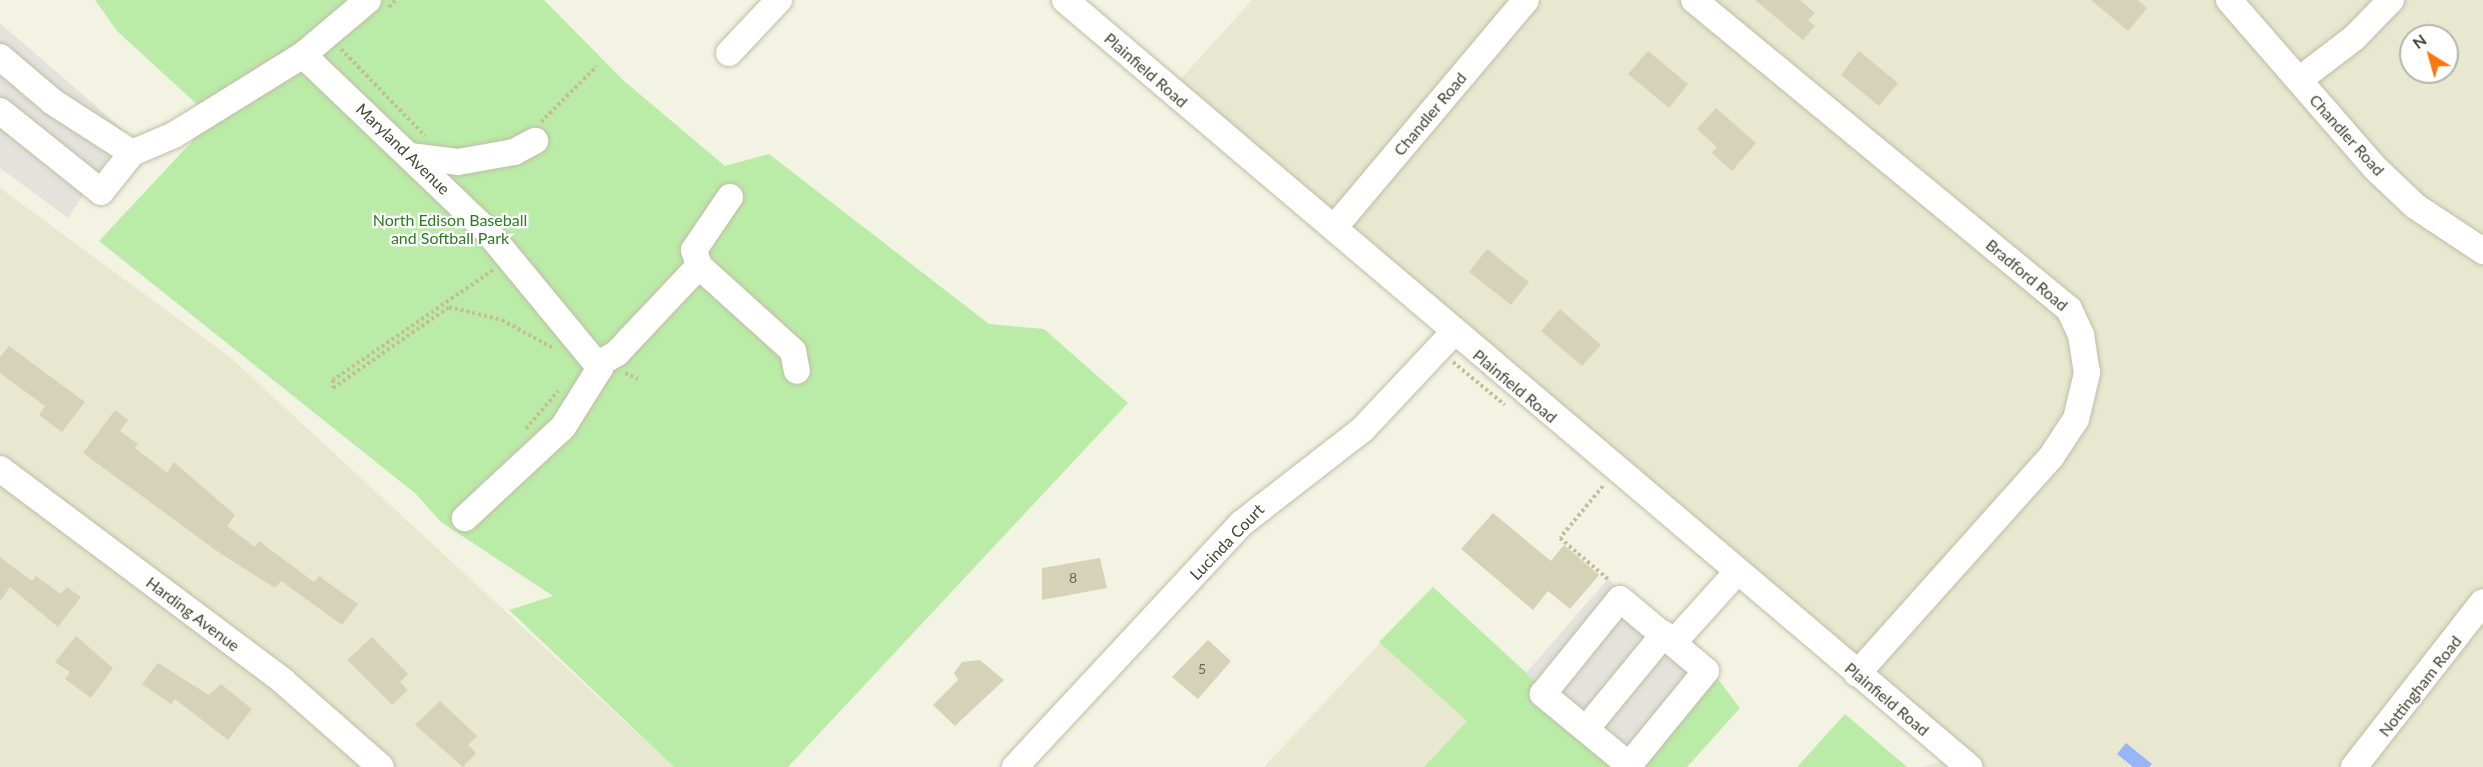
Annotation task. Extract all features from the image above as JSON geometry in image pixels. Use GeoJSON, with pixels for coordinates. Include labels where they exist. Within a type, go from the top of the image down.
{"type":"FeatureCollection","features":[{"type":"Feature","properties":{"kind":"street"},"geometry":{"type":"LineString","coordinates":[[0,111],[100,192],[132,153],[174,135],[303,55],[368,0]]}},
{"type":"Feature","properties":{"kind":"street"},"geometry":{"type":"LineString","coordinates":[[729,53],[779,0]]}},
{"type":"Feature","properties":{"kind":"street","name":"Plainfield Road"},"geometry":{"type":"LineString","coordinates":[[1065,0],[1334,228],[1446,341],[1737,572],[1857,674],[1957,764]]}},
{"type":"Feature","properties":{"kind":"street","name":"Chandler Road"},"geometry":{"type":"LineString","coordinates":[[1334,228],[1526,0]]}},
{"type":"Feature","properties":{"kind":"street","name":"Bradford Road"},"geometry":{"type":"LineString","coordinates":[[1694,0],[2069,309],[2081,335],[2087,373],[2076,419],[2051,457],[1857,674]]}},
{"type":"Feature","properties":{"kind":"street","name":"Chandler Road"},"geometry":{"type":"LineString","coordinates":[[2229,0],[2415,206],[2483,251]]}},
{"type":"Feature","properties":{"kind":"street"},"geometry":{"type":"LineString","coordinates":[[2299,80],[2354,38],[2391,0]]}},
{"type":"Feature","properties":{"kind":"street","name":"Maryland Avenue"},"geometry":{"type":"LineString","coordinates":[[303,55],[488,231],[600,363]]}},
{"type":"Feature","properties":{"kind":"street"},"geometry":{"type":"LineString","coordinates":[[0,57],[53,102],[132,153]]}},
{"type":"Feature","properties":{"kind":"street"},"geometry":{"type":"LineString","coordinates":[[410,155],[458,162],[514,152],[535,133]]}},
{"type":"Feature","properties":{"kind":"street"},"geometry":{"type":"LineString","coordinates":[[730,198],[694,250],[699,266],[793,351],[797,371]]}},
{"type":"Feature","properties":{"kind":"street"},"geometry":{"type":"LineString","coordinates":[[465,519],[563,427],[594,383],[600,363],[617,353],[699,266]]}},
{"type":"Feature","properties":{"kind":"street","name":"Lucinda Court"},"geometry":{"type":"LineString","coordinates":[[1015,767],[1242,523],[1362,430],[1446,341]]}},
{"type":"Feature","properties":{"kind":"street","name":"Harding Avenue"},"geometry":{"type":"LineString","coordinates":[[0,469],[283,681],[381,767]]}},
{"type":"Feature","properties":{"kind":"street"},"geometry":{"type":"LineString","coordinates":[[1586,729],[1669,638],[1737,572]]}},
{"type":"Feature","properties":{"kind":"street"},"geometry":{"type":"LineString","coordinates":[[1620,599],[1669,638],[1706,671],[1629,765],[1543,694],[1620,599]]}},
{"type":"Feature","properties":{"kind":"street","name":"Nottingham Road"},"geometry":{"type":"LineString","coordinates":[[2354,767],[2483,602]]}},
{"type":"Feature","properties":{"kind":"path"},"geometry":{"type":"LineString","coordinates":[[348,59],[420,132],[437,141]]}},
{"type":"Feature","properties":{"kind":"path"},"geometry":{"type":"LineString","coordinates":[[535,133],[597,66]]}},
{"type":"Feature","properties":{"kind":"path"},"geometry":{"type":"LineString","coordinates":[[505,262],[333,380],[333,388],[449,307],[502,320],[560,354]]}},
{"type":"Feature","properties":{"kind":"path"},"geometry":{"type":"LineString","coordinates":[[1446,341],[1509,408]]}},
{"type":"Feature","properties":{"kind":"path"},"geometry":{"type":"LineString","coordinates":[[522,434],[560,388]]}},
{"type":"Feature","properties":{"kind":"path"},"geometry":{"type":"LineString","coordinates":[[1596,481],[1605,488],[1560,538],[1608,579]]}},
{"type":"Feature","properties":{"kind":"shaded area"},"geometry":{"type":"Polygon","coordinates":[[[1252,0],[2483,0],[2483,767],[1921,767],[1957,758],[1170,91],[1252,0]]]}},
{"type":"Feature","properties":{"kind":"shaded area"},"geometry":{"type":"Polygon","coordinates":[[[0,23],[126,132],[68,218],[0,168],[0,23]]]}},
{"type":"Feature","properties":{"kind":"shaded area"},"geometry":{"type":"Polygon","coordinates":[[[0,188],[230,357],[674,767],[0,767],[0,188]]]}},
{"type":"Feature","properties":{"kind":"shaded area"},"geometry":{"type":"Polygon","coordinates":[[[1608,579],[1707,665],[1621,759],[1526,673],[1608,579]]]}},
{"type":"Feature","properties":{"kind":"shaded area"},"geometry":{"type":"Polygon","coordinates":[[[1433,587],[1526,673],[1630,767],[1264,767],[1433,587]]]}},
{"type":"Feature","properties":{"kind":"green space","name":"North Edison Baseball and Softball Park"},"geometry":{"type":"Polygon","coordinates":[[[95,0],[544,0],[624,81],[725,166],[769,154],[989,324],[1044,329],[1128,403],[788,767],[674,767],[509,610],[553,596],[441,522],[416,494],[99,241],[213,119],[117,31],[95,0]]]}},
{"type":"Feature","properties":{"kind":"green space"},"geometry":{"type":"Polygon","coordinates":[[[1433,587],[1620,759],[1707,665],[1740,708],[1687,767],[1424,767],[1467,721],[1379,642],[1433,587]]]}},
{"type":"Feature","properties":{"kind":"green space"},"geometry":{"type":"Polygon","coordinates":[[[1845,714],[1907,767],[1797,767],[1845,714]]]}},
{"type":"Feature","properties":{"kind":"water"},"geometry":{"type":"Polygon","coordinates":[[[2126,743],[2152,764],[2149,767],[2133,767],[2117,754],[2126,743]]]}},
{"type":"Feature","properties":{"kind":"building"},"geometry":{"type":"Polygon","coordinates":[[[1755,0],[1800,0],[1815,13],[1808,20],[1815,26],[1803,40],[1755,0]]]}},
{"type":"Feature","properties":{"kind":"building"},"geometry":{"type":"Polygon","coordinates":[[[2091,0],[2138,0],[2147,8],[2128,31],[2091,0]]]}},
{"type":"Feature","properties":{"kind":"building"},"geometry":{"type":"Polygon","coordinates":[[[1648,51],[1688,84],[1669,108],[1628,74],[1648,51]]]}},
{"type":"Feature","properties":{"kind":"building"},"geometry":{"type":"Polygon","coordinates":[[[1859,51],[1898,83],[1879,106],[1841,75],[1859,51]]]}},
{"type":"Feature","properties":{"kind":"building"},"geometry":{"type":"Polygon","coordinates":[[[1716,108],[1756,143],[1732,171],[1712,153],[1717,147],[1697,129],[1716,108]]]}},
{"type":"Feature","properties":{"kind":"building"},"geometry":{"type":"Polygon","coordinates":[[[1487,249],[1529,282],[1511,305],[1469,272],[1487,249]]]}},
{"type":"Feature","properties":{"kind":"building"},"geometry":{"type":"Polygon","coordinates":[[[1560,309],[1601,345],[1582,366],[1541,331],[1560,309]]]}},
{"type":"Feature","properties":{"kind":"building"},"geometry":{"type":"Polygon","coordinates":[[[9,346],[85,402],[62,432],[39,415],[45,406],[0,373],[0,357],[9,346]]]}},
{"type":"Feature","properties":{"kind":"building"},"geometry":{"type":"Polygon","coordinates":[[[115,410],[128,420],[120,431],[138,444],[135,448],[167,473],[174,462],[235,515],[227,526],[255,547],[259,541],[314,582],[319,576],[358,604],[342,625],[281,581],[275,588],[221,554],[83,453],[115,410]]]}},
{"type":"Feature","properties":{"kind":"building"},"geometry":{"type":"Polygon","coordinates":[[[1493,513],[1551,561],[1564,545],[1599,575],[1570,609],[1548,591],[1533,610],[1461,549],[1493,513]]]}},
{"type":"Feature","properties":{"kind":"building"},"geometry":{"type":"Polygon","coordinates":[[[0,557],[32,581],[36,576],[61,594],[67,587],[81,597],[58,627],[10,587],[0,601],[0,557]]]}},
{"type":"Feature","properties":{"kind":"building"},"geometry":{"type":"Polygon","coordinates":[[[1100,558],[1107,588],[1042,600],[1042,568],[1100,558]]]}},
{"type":"Feature","properties":{"kind":"building"},"geometry":{"type":"Polygon","coordinates":[[[76,636],[113,668],[91,698],[65,679],[70,672],[55,662],[76,636]]]}},
{"type":"Feature","properties":{"kind":"building"},"geometry":{"type":"Polygon","coordinates":[[[372,637],[408,674],[400,682],[408,690],[392,705],[347,660],[372,637]]]}},
{"type":"Feature","properties":{"kind":"building"},"geometry":{"type":"Polygon","coordinates":[[[1208,640],[1231,661],[1198,699],[1172,677],[1208,640]]]}},
{"type":"Feature","properties":{"kind":"building"},"geometry":{"type":"Polygon","coordinates":[[[980,660],[1004,680],[955,726],[933,705],[958,680],[954,673],[962,662],[980,660]]]}},
{"type":"Feature","properties":{"kind":"building"},"geometry":{"type":"Polygon","coordinates":[[[158,663],[209,695],[221,684],[252,709],[228,740],[175,699],[171,704],[142,684],[158,663]]]}},
{"type":"Feature","properties":{"kind":"building"},"geometry":{"type":"Polygon","coordinates":[[[440,701],[477,736],[468,745],[476,753],[463,767],[415,725],[440,701]]]}}]}
